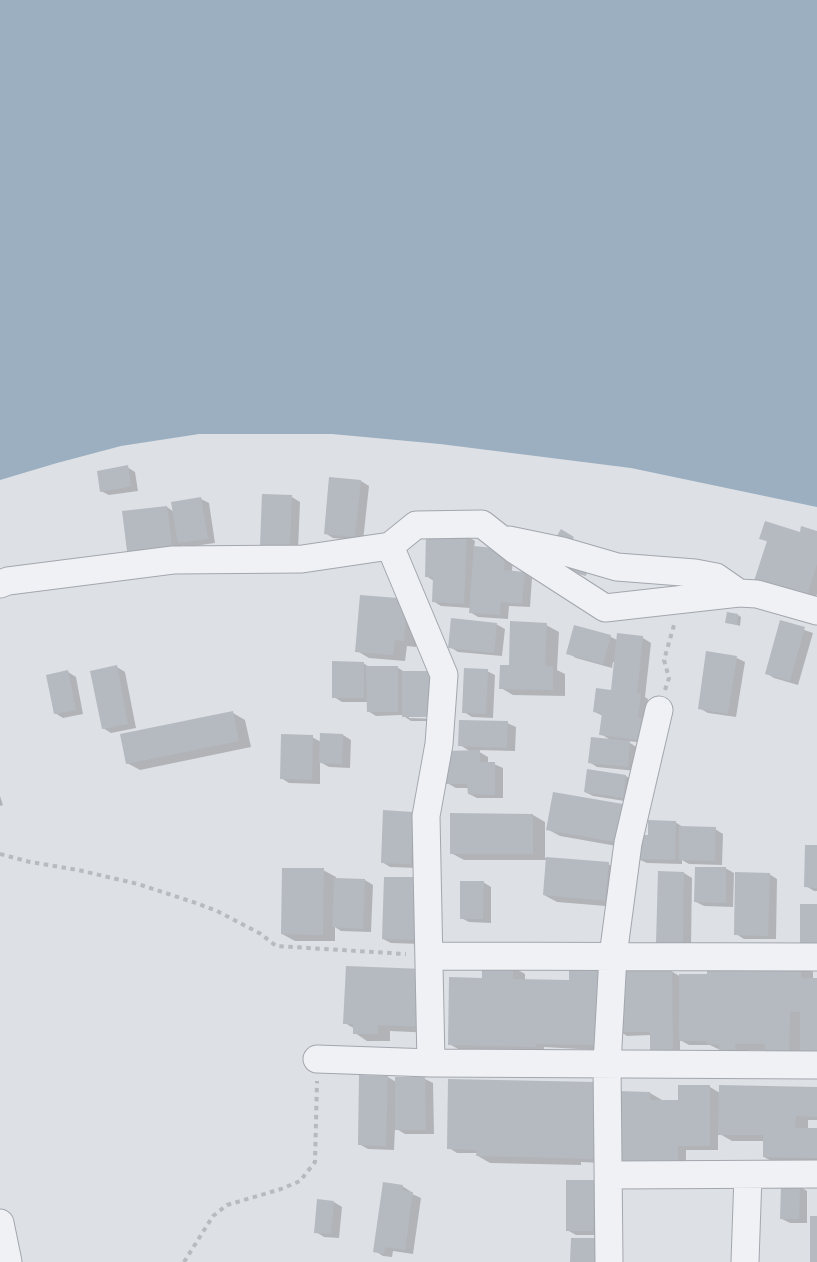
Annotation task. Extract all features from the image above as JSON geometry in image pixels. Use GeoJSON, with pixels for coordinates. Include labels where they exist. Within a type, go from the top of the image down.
{"type":"FeatureCollection","features":[{"type":"Feature","properties":{"kind":"street"},"geometry":{"type":"LineString","coordinates":[[0,584],[8,581],[173,560],[302,559],[390,546],[416,525],[482,524],[515,550],[605,608],[739,593],[757,594],[817,611]]}},
{"type":"Feature","properties":{"kind":"street"},"geometry":{"type":"LineString","coordinates":[[500,539],[562,550],[617,567],[695,573],[716,577],[739,593]]}},
{"type":"Feature","properties":{"kind":"street"},"geometry":{"type":"LineString","coordinates":[[390,546],[444,675],[440,744],[426,816],[431,1062]]}},
{"type":"Feature","properties":{"kind":"street"},"geometry":{"type":"LineString","coordinates":[[609,1262],[607,1064],[613,956],[628,843],[659,710]]}},
{"type":"Feature","properties":{"kind":"street"},"geometry":{"type":"LineString","coordinates":[[430,956],[817,957]]}},
{"type":"Feature","properties":{"kind":"street"},"geometry":{"type":"LineString","coordinates":[[317,1059],[817,1065]]}},
{"type":"Feature","properties":{"kind":"street"},"geometry":{"type":"LineString","coordinates":[[609,1175],[817,1174]]}},
{"type":"Feature","properties":{"kind":"street"},"geometry":{"type":"LineString","coordinates":[[745,1262],[748,1175]]}},
{"type":"Feature","properties":{"kind":"street"},"geometry":{"type":"LineString","coordinates":[[0,1222],[8,1262]]}},
{"type":"Feature","properties":{"kind":"path"},"geometry":{"type":"LineString","coordinates":[[659,710],[669,678],[664,660],[682,600]]}},
{"type":"Feature","properties":{"kind":"path"},"geometry":{"type":"LineString","coordinates":[[0,854],[138,884],[193,902],[217,911],[261,934],[276,946],[430,956]]}},
{"type":"Feature","properties":{"kind":"path"},"geometry":{"type":"LineString","coordinates":[[184,1262],[213,1216],[227,1205],[300,1181],[315,1162],[317,1059]]}},
{"type":"Feature","properties":{"kind":"water"},"geometry":{"type":"Polygon","coordinates":[[[0,0],[817,0],[817,507],[631,468],[440,444],[332,434],[199,434],[121,446],[0,480],[0,0]]]}},
{"type":"Feature","properties":{"kind":"building"},"geometry":{"type":"Polygon","coordinates":[[[128,465],[131,486],[100,492],[97,471],[128,465]]]}},
{"type":"Feature","properties":{"kind":"building"},"geometry":{"type":"Polygon","coordinates":[[[329,477],[361,480],[355,537],[324,534],[329,477]]]}},
{"type":"Feature","properties":{"kind":"building"},"geometry":{"type":"Polygon","coordinates":[[[262,494],[292,495],[290,547],[260,546],[262,494]]]}},
{"type":"Feature","properties":{"kind":"building"},"geometry":{"type":"Polygon","coordinates":[[[201,497],[208,539],[178,543],[171,502],[201,497]]]}},
{"type":"Feature","properties":{"kind":"building"},"geometry":{"type":"Polygon","coordinates":[[[167,506],[173,554],[128,559],[122,511],[167,506]]]}},
{"type":"Feature","properties":{"kind":"building"},"geometry":{"type":"Polygon","coordinates":[[[765,521],[800,532],[801,526],[817,531],[817,564],[807,597],[754,581],[767,541],[759,539],[765,521]]]}},
{"type":"Feature","properties":{"kind":"building"},"geometry":{"type":"Polygon","coordinates":[[[561,529],[574,537],[569,547],[555,539],[561,529]]]}},
{"type":"Feature","properties":{"kind":"building"},"geometry":{"type":"Polygon","coordinates":[[[426,533],[467,535],[464,604],[432,602],[433,577],[425,577],[426,533]]]}},
{"type":"Feature","properties":{"kind":"building"},"geometry":{"type":"Polygon","coordinates":[[[474,546],[505,549],[504,570],[525,572],[522,604],[501,602],[500,615],[469,613],[474,546]]]}},
{"type":"Feature","properties":{"kind":"building"},"geometry":{"type":"Polygon","coordinates":[[[574,561],[589,564],[586,576],[571,572],[574,561]]]}},
{"type":"Feature","properties":{"kind":"building"},"geometry":{"type":"Polygon","coordinates":[[[360,595],[398,598],[397,604],[407,605],[404,641],[395,640],[393,655],[355,652],[360,595]]]}},
{"type":"Feature","properties":{"kind":"building"},"geometry":{"type":"Polygon","coordinates":[[[727,612],[738,614],[737,625],[725,623],[727,612]]]}},
{"type":"Feature","properties":{"kind":"building"},"geometry":{"type":"Polygon","coordinates":[[[451,618],[497,623],[494,653],[448,648],[451,618]]]}},
{"type":"Feature","properties":{"kind":"building"},"geometry":{"type":"Polygon","coordinates":[[[780,620],[805,627],[790,681],[765,674],[780,620]]]}},
{"type":"Feature","properties":{"kind":"building"},"geometry":{"type":"Polygon","coordinates":[[[510,621],[547,623],[545,666],[553,666],[553,690],[499,689],[500,665],[509,665],[510,621]]]}},
{"type":"Feature","properties":{"kind":"building"},"geometry":{"type":"Polygon","coordinates":[[[574,625],[611,635],[603,664],[566,654],[574,625]]]}},
{"type":"Feature","properties":{"kind":"building"},"geometry":{"type":"Polygon","coordinates":[[[617,633],[643,636],[637,693],[641,693],[638,718],[642,718],[639,740],[599,735],[602,713],[593,712],[596,688],[611,690],[617,633]]]}},
{"type":"Feature","properties":{"kind":"building"},"geometry":{"type":"Polygon","coordinates":[[[706,651],[737,656],[728,714],[698,709],[706,651]]]}},
{"type":"Feature","properties":{"kind":"building"},"geometry":{"type":"Polygon","coordinates":[[[332,661],[364,662],[364,698],[332,698],[332,661]]]}},
{"type":"Feature","properties":{"kind":"building"},"geometry":{"type":"Polygon","coordinates":[[[117,665],[128,724],[102,729],[90,671],[117,665]]]}},
{"type":"Feature","properties":{"kind":"building"},"geometry":{"type":"Polygon","coordinates":[[[366,666],[398,666],[398,712],[367,712],[366,666]]]}},
{"type":"Feature","properties":{"kind":"building"},"geometry":{"type":"Polygon","coordinates":[[[464,668],[488,669],[486,714],[462,713],[464,668]]]}},
{"type":"Feature","properties":{"kind":"building"},"geometry":{"type":"Polygon","coordinates":[[[68,670],[76,710],[54,714],[46,675],[68,670]]]}},
{"type":"Feature","properties":{"kind":"building"},"geometry":{"type":"Polygon","coordinates":[[[402,671],[435,671],[435,717],[402,717],[402,671]]]}},
{"type":"Feature","properties":{"kind":"building"},"geometry":{"type":"Polygon","coordinates":[[[233,711],[239,741],[126,764],[120,734],[233,711]]]}},
{"type":"Feature","properties":{"kind":"building"},"geometry":{"type":"Polygon","coordinates":[[[459,720],[508,721],[507,748],[458,746],[459,720]]]}},
{"type":"Feature","properties":{"kind":"building"},"geometry":{"type":"Polygon","coordinates":[[[320,733],[343,734],[342,764],[319,763],[320,733]]]}},
{"type":"Feature","properties":{"kind":"building"},"geometry":{"type":"Polygon","coordinates":[[[281,734],[313,735],[312,780],[280,779],[281,734]]]}},
{"type":"Feature","properties":{"kind":"building"},"geometry":{"type":"Polygon","coordinates":[[[591,737],[630,741],[628,767],[588,763],[591,737]]]}},
{"type":"Feature","properties":{"kind":"building"},"geometry":{"type":"Polygon","coordinates":[[[480,750],[480,762],[495,762],[495,795],[468,794],[467,784],[446,784],[446,751],[480,750]]]}},
{"type":"Feature","properties":{"kind":"building"},"geometry":{"type":"Polygon","coordinates":[[[587,769],[626,775],[623,798],[584,792],[587,769]]]}},
{"type":"Feature","properties":{"kind":"building"},"geometry":{"type":"Polygon","coordinates":[[[553,792],[623,804],[616,842],[546,830],[553,792]]]}},
{"type":"Feature","properties":{"kind":"building"},"geometry":{"type":"Polygon","coordinates":[[[383,810],[413,812],[411,864],[381,863],[383,810]]]}},
{"type":"Feature","properties":{"kind":"building"},"geometry":{"type":"Polygon","coordinates":[[[450,813],[533,814],[533,854],[450,854],[450,813]]]}},
{"type":"Feature","properties":{"kind":"building"},"geometry":{"type":"Polygon","coordinates":[[[648,820],[676,821],[675,860],[637,859],[638,835],[648,835],[648,820]]]}},
{"type":"Feature","properties":{"kind":"building"},"geometry":{"type":"Polygon","coordinates":[[[679,826],[716,827],[715,861],[679,860],[679,826]]]}},
{"type":"Feature","properties":{"kind":"building"},"geometry":{"type":"Polygon","coordinates":[[[805,845],[817,845],[817,888],[804,887],[805,845]]]}},
{"type":"Feature","properties":{"kind":"building"},"geometry":{"type":"Polygon","coordinates":[[[546,857],[609,862],[605,901],[543,895],[546,857]]]}},
{"type":"Feature","properties":{"kind":"building"},"geometry":{"type":"Polygon","coordinates":[[[695,867],[726,867],[726,903],[694,902],[695,867]]]}},
{"type":"Feature","properties":{"kind":"building"},"geometry":{"type":"Polygon","coordinates":[[[282,868],[324,868],[323,935],[281,934],[282,868]]]}},
{"type":"Feature","properties":{"kind":"building"},"geometry":{"type":"Polygon","coordinates":[[[658,871],[684,872],[683,943],[656,943],[658,871]]]}},
{"type":"Feature","properties":{"kind":"building"},"geometry":{"type":"Polygon","coordinates":[[[735,872],[770,873],[768,936],[734,935],[735,872]]]}},
{"type":"Feature","properties":{"kind":"building"},"geometry":{"type":"Polygon","coordinates":[[[384,877],[415,877],[414,940],[382,939],[384,877]]]}},
{"type":"Feature","properties":{"kind":"building"},"geometry":{"type":"Polygon","coordinates":[[[334,878],[365,879],[363,929],[332,927],[334,878]]]}},
{"type":"Feature","properties":{"kind":"building"},"geometry":{"type":"Polygon","coordinates":[[[460,881],[484,881],[483,919],[460,919],[460,881]]]}},
{"type":"Feature","properties":{"kind":"building"},"geometry":{"type":"Polygon","coordinates":[[[800,904],[817,904],[817,951],[800,950],[800,904]]]}},
{"type":"Feature","properties":{"kind":"building"},"geometry":{"type":"Polygon","coordinates":[[[801,963],[801,978],[817,978],[817,1051],[800,1051],[800,1012],[790,1012],[789,1056],[765,1056],[765,1044],[735,1044],[736,1053],[719,1052],[719,1045],[707,1044],[706,1041],[679,1041],[679,974],[707,974],[707,968],[801,963]]]}},
{"type":"Feature","properties":{"kind":"building"},"geometry":{"type":"Polygon","coordinates":[[[482,965],[513,965],[513,979],[569,980],[569,965],[603,965],[601,1045],[536,1044],[536,1047],[448,1045],[449,977],[482,978],[482,965]]]}},
{"type":"Feature","properties":{"kind":"building"},"geometry":{"type":"Polygon","coordinates":[[[346,966],[424,969],[421,1027],[378,1025],[378,1034],[353,1034],[353,1024],[343,1024],[346,966]]]}},
{"type":"Feature","properties":{"kind":"building"},"geometry":{"type":"Polygon","coordinates":[[[616,970],[672,970],[673,1053],[650,1053],[650,1032],[617,1032],[616,970]]]}},
{"type":"Feature","properties":{"kind":"building"},"geometry":{"type":"Polygon","coordinates":[[[359,1075],[388,1076],[386,1146],[358,1145],[359,1075]]]}},
{"type":"Feature","properties":{"kind":"building"},"geometry":{"type":"Polygon","coordinates":[[[395,1077],[425,1077],[426,1130],[395,1130],[395,1077]]]}},
{"type":"Feature","properties":{"kind":"building"},"geometry":{"type":"Polygon","coordinates":[[[448,1079],[596,1082],[595,1159],[476,1156],[477,1150],[447,1149],[448,1079]]]}},
{"type":"Feature","properties":{"kind":"building"},"geometry":{"type":"Polygon","coordinates":[[[678,1085],[710,1085],[710,1146],[678,1146],[678,1167],[617,1166],[617,1091],[650,1092],[650,1100],[678,1100],[678,1085]]]}},
{"type":"Feature","properties":{"kind":"building"},"geometry":{"type":"Polygon","coordinates":[[[719,1085],[817,1087],[817,1117],[796,1116],[795,1128],[817,1128],[817,1158],[763,1157],[763,1135],[718,1135],[719,1085]]]}},
{"type":"Feature","properties":{"kind":"building"},"geometry":{"type":"Polygon","coordinates":[[[566,1180],[594,1180],[593,1231],[566,1231],[566,1180]]]}},
{"type":"Feature","properties":{"kind":"building"},"geometry":{"type":"Polygon","coordinates":[[[383,1182],[403,1185],[402,1190],[413,1192],[405,1250],[385,1247],[384,1254],[373,1252],[383,1182]]]}},
{"type":"Feature","properties":{"kind":"building"},"geometry":{"type":"Polygon","coordinates":[[[781,1185],[800,1185],[799,1219],[780,1219],[781,1185]]]}},
{"type":"Feature","properties":{"kind":"building"},"geometry":{"type":"Polygon","coordinates":[[[317,1199],[334,1201],[331,1234],[314,1233],[317,1199]]]}},
{"type":"Feature","properties":{"kind":"building"},"geometry":{"type":"Polygon","coordinates":[[[810,1216],[817,1216],[817,1262],[810,1262],[810,1216]]]}},
{"type":"Feature","properties":{"kind":"building"},"geometry":{"type":"Polygon","coordinates":[[[571,1238],[596,1238],[596,1262],[570,1262],[571,1238]]]}}]}
